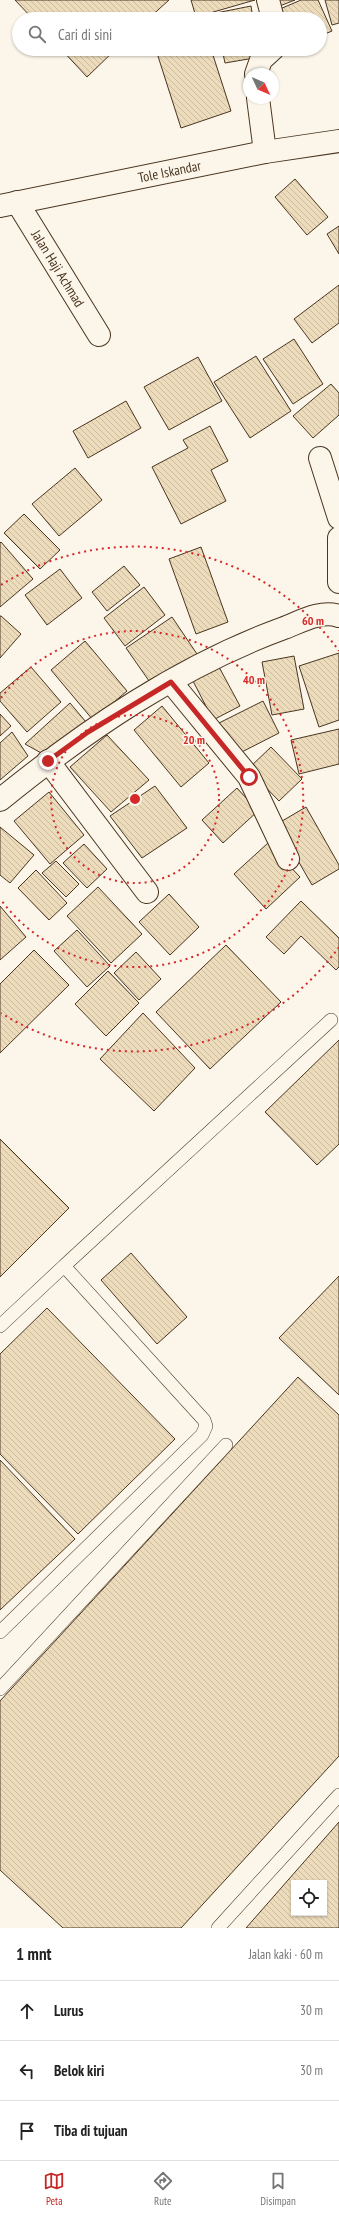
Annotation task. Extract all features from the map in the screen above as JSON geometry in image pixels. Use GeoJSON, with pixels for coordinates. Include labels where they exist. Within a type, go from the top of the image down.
{"type":"FeatureCollection","features":[{"type":"Feature","properties":{"kind":"street"},"geometry":{"type":"LineString","coordinates":[[268,0],[271,12]]}},
{"type":"Feature","properties":{"kind":"street"},"geometry":{"type":"LineString","coordinates":[[258,68],[261,60],[265,56]]}},
{"type":"Feature","properties":{"kind":"street"},"geometry":{"type":"LineString","coordinates":[[259,104],[265,152]]}},
{"type":"Feature","properties":{"kind":"street","name":"Tole Iskandar"},"geometry":{"type":"LineString","coordinates":[[8,204],[265,152],[339,141]]}},
{"type":"Feature","properties":{"kind":"street","name":"Jalan Haji Achmad"},"geometry":{"type":"LineString","coordinates":[[8,204],[99,335]]}},
{"type":"Feature","properties":{"kind":"street"},"geometry":{"type":"LineString","coordinates":[[320,458],[339,518]]}},
{"type":"Feature","properties":{"kind":"street"},"geometry":{"type":"LineString","coordinates":[[339,538],[339,582]]}},
{"type":"Feature","properties":{"kind":"street"},"geometry":{"type":"LineString","coordinates":[[0,800],[48,761],[88,732],[171,682],[220,655],[261,636],[313,617],[329,613],[339,616]]}},
{"type":"Feature","properties":{"kind":"street"},"geometry":{"type":"LineString","coordinates":[[171,682],[249,777],[288,859]]}},
{"type":"Feature","properties":{"kind":"street"},"geometry":{"type":"LineString","coordinates":[[48,761],[146,892]]}},
{"type":"Feature","properties":{"kind":"lane"},"geometry":{"type":"LineString","coordinates":[[0,1326],[331,1020]]}},
{"type":"Feature","properties":{"kind":"lane"},"geometry":{"type":"LineString","coordinates":[[0,1632],[202,1435],[206,1426],[204,1420],[64,1266]]}},
{"type":"Feature","properties":{"kind":"lane"},"geometry":{"type":"LineString","coordinates":[[0,1689],[226,1445]]}},
{"type":"Feature","properties":{"kind":"lane"},"geometry":{"type":"LineString","coordinates":[[218,1928],[339,1795]]}},
{"type":"Feature","properties":{"kind":"building"},"geometry":{"type":"Polygon","coordinates":[[[15,0],[169,0],[156,12],[26,12],[15,0]]]}},
{"type":"Feature","properties":{"kind":"building"},"geometry":{"type":"Polygon","coordinates":[[[191,0],[255,0],[213,12],[195,12],[191,0]]]}},
{"type":"Feature","properties":{"kind":"building"},"geometry":{"type":"Polygon","coordinates":[[[275,0],[295,0],[277,7],[275,0]]]}},
{"type":"Feature","properties":{"kind":"building"},"geometry":{"type":"Polygon","coordinates":[[[301,0],[318,0],[323,12],[273,12],[301,0]]]}},
{"type":"Feature","properties":{"kind":"building"},"geometry":{"type":"Polygon","coordinates":[[[325,0],[339,0],[339,23],[332,25],[325,0]]]}},
{"type":"Feature","properties":{"kind":"building"},"geometry":{"type":"Polygon","coordinates":[[[251,6],[252,12],[221,12],[251,6]]]}},
{"type":"Feature","properties":{"kind":"building"},"geometry":{"type":"Polygon","coordinates":[[[327,20],[332,31],[327,33],[327,20]]]}},
{"type":"Feature","properties":{"kind":"building"},"geometry":{"type":"Polygon","coordinates":[[[68,56],[109,56],[87,77],[68,56]]]}},
{"type":"Feature","properties":{"kind":"building"},"geometry":{"type":"Polygon","coordinates":[[[158,56],[213,56],[231,111],[181,128],[158,56]]]}},
{"type":"Feature","properties":{"kind":"building"},"geometry":{"type":"Polygon","coordinates":[[[224,56],[260,56],[260,57],[225,63],[224,56]]]}},
{"type":"Feature","properties":{"kind":"building"},"geometry":{"type":"Polygon","coordinates":[[[295,179],[328,217],[307,235],[275,197],[295,179]]]}},
{"type":"Feature","properties":{"kind":"building"},"geometry":{"type":"Polygon","coordinates":[[[339,226],[339,254],[327,234],[339,226]]]}},
{"type":"Feature","properties":{"kind":"building"},"geometry":{"type":"Polygon","coordinates":[[[339,285],[339,323],[312,343],[294,319],[339,285]]]}},
{"type":"Feature","properties":{"kind":"building"},"geometry":{"type":"Polygon","coordinates":[[[294,339],[323,384],[293,404],[263,359],[294,339]]]}},
{"type":"Feature","properties":{"kind":"building"},"geometry":{"type":"Polygon","coordinates":[[[256,356],[291,411],[250,438],[214,382],[256,356]]]}},
{"type":"Feature","properties":{"kind":"building"},"geometry":{"type":"Polygon","coordinates":[[[198,357],[222,401],[169,430],[144,387],[198,357]]]}},
{"type":"Feature","properties":{"kind":"building"},"geometry":{"type":"Polygon","coordinates":[[[331,384],[339,393],[339,415],[313,438],[293,416],[331,384]]]}},
{"type":"Feature","properties":{"kind":"building"},"geometry":{"type":"Polygon","coordinates":[[[126,401],[141,428],[88,458],[73,431],[126,401]]]}},
{"type":"Feature","properties":{"kind":"building"},"geometry":{"type":"Polygon","coordinates":[[[210,426],[228,461],[211,470],[226,501],[181,524],[152,467],[188,448],[183,440],[210,426]]]}},
{"type":"Feature","properties":{"kind":"building"},"geometry":{"type":"Polygon","coordinates":[[[75,468],[102,500],[59,536],[32,504],[75,468]]]}},
{"type":"Feature","properties":{"kind":"building"},"geometry":{"type":"Polygon","coordinates":[[[24,514],[60,550],[40,569],[4,533],[24,514]]]}},
{"type":"Feature","properties":{"kind":"building"},"geometry":{"type":"Polygon","coordinates":[[[1,542],[33,579],[0,607],[0,543],[1,542]]]}},
{"type":"Feature","properties":{"kind":"building"},"geometry":{"type":"Polygon","coordinates":[[[201,547],[228,622],[196,634],[169,559],[201,547]]]}},
{"type":"Feature","properties":{"kind":"building"},"geometry":{"type":"Polygon","coordinates":[[[124,566],[140,585],[107,611],[92,592],[124,566]]]}},
{"type":"Feature","properties":{"kind":"building"},"geometry":{"type":"Polygon","coordinates":[[[60,569],[82,598],[47,625],[25,595],[60,569]]]}},
{"type":"Feature","properties":{"kind":"building"},"geometry":{"type":"Polygon","coordinates":[[[144,587],[165,615],[125,646],[104,618],[144,587]]]}},
{"type":"Feature","properties":{"kind":"building"},"geometry":{"type":"Polygon","coordinates":[[[0,616],[21,634],[0,658],[0,616]]]}},
{"type":"Feature","properties":{"kind":"building"},"geometry":{"type":"Polygon","coordinates":[[[172,617],[199,657],[154,688],[126,648],[172,617]]]}},
{"type":"Feature","properties":{"kind":"building"},"geometry":{"type":"Polygon","coordinates":[[[85,641],[127,691],[93,720],[51,670],[85,641]]]}},
{"type":"Feature","properties":{"kind":"building"},"geometry":{"type":"Polygon","coordinates":[[[339,653],[339,720],[319,727],[299,666],[339,653]]]}},
{"type":"Feature","properties":{"kind":"building"},"geometry":{"type":"Polygon","coordinates":[[[294,656],[304,709],[272,715],[262,662],[294,656]]]}},
{"type":"Feature","properties":{"kind":"building"},"geometry":{"type":"Polygon","coordinates":[[[31,667],[61,702],[27,732],[0,701],[0,693],[31,667]]]}},
{"type":"Feature","properties":{"kind":"building"},"geometry":{"type":"Polygon","coordinates":[[[219,667],[240,706],[213,720],[193,681],[219,667]]]}},
{"type":"Feature","properties":{"kind":"building"},"geometry":{"type":"Polygon","coordinates":[[[263,701],[279,733],[234,756],[217,724],[263,701]]]}},
{"type":"Feature","properties":{"kind":"building"},"geometry":{"type":"Polygon","coordinates":[[[70,703],[86,722],[43,754],[25,744],[70,703]]]}},
{"type":"Feature","properties":{"kind":"building"},"geometry":{"type":"Polygon","coordinates":[[[162,706],[209,763],[181,787],[134,730],[162,706]]]}},
{"type":"Feature","properties":{"kind":"building"},"geometry":{"type":"Polygon","coordinates":[[[0,714],[11,726],[0,736],[0,714]]]}},
{"type":"Feature","properties":{"kind":"building"},"geometry":{"type":"Polygon","coordinates":[[[339,729],[339,764],[299,774],[291,740],[339,729]]]}},
{"type":"Feature","properties":{"kind":"building"},"geometry":{"type":"Polygon","coordinates":[[[12,732],[28,756],[0,780],[0,743],[12,732]]]}},
{"type":"Feature","properties":{"kind":"building"},"geometry":{"type":"Polygon","coordinates":[[[107,735],[149,780],[111,812],[70,767],[107,735]]]}},
{"type":"Feature","properties":{"kind":"building"},"geometry":{"type":"Polygon","coordinates":[[[271,747],[302,779],[279,801],[248,769],[271,747]]]}},
{"type":"Feature","properties":{"kind":"building"},"geometry":{"type":"Polygon","coordinates":[[[155,786],[187,828],[142,858],[110,816],[155,786]]]}},
{"type":"Feature","properties":{"kind":"building"},"geometry":{"type":"Polygon","coordinates":[[[237,788],[258,811],[223,843],[202,820],[237,788]]]}},
{"type":"Feature","properties":{"kind":"building"},"geometry":{"type":"Polygon","coordinates":[[[49,792],[84,835],[50,864],[14,821],[49,792]]]}},
{"type":"Feature","properties":{"kind":"building"},"geometry":{"type":"Polygon","coordinates":[[[306,807],[339,865],[339,869],[312,885],[277,824],[306,807]]]}},
{"type":"Feature","properties":{"kind":"building"},"geometry":{"type":"Polygon","coordinates":[[[0,827],[34,855],[10,883],[0,875],[0,827]]]}},
{"type":"Feature","properties":{"kind":"building"},"geometry":{"type":"Polygon","coordinates":[[[268,843],[300,877],[266,909],[234,874],[268,843]]]}},
{"type":"Feature","properties":{"kind":"building"},"geometry":{"type":"Polygon","coordinates":[[[84,844],[107,869],[87,888],[63,863],[84,844]]]}},
{"type":"Feature","properties":{"kind":"building"},"geometry":{"type":"Polygon","coordinates":[[[56,861],[79,884],[66,897],[42,873],[56,861]]]}},
{"type":"Feature","properties":{"kind":"building"},"geometry":{"type":"Polygon","coordinates":[[[36,870],[67,903],[49,920],[18,888],[36,870]]]}},
{"type":"Feature","properties":{"kind":"building"},"geometry":{"type":"Polygon","coordinates":[[[98,887],[142,934],[111,963],[67,916],[98,887]]]}},
{"type":"Feature","properties":{"kind":"building"},"geometry":{"type":"Polygon","coordinates":[[[169,894],[199,927],[170,955],[139,922],[169,894]]]}},
{"type":"Feature","properties":{"kind":"building"},"geometry":{"type":"Polygon","coordinates":[[[301,901],[339,938],[339,967],[336,970],[301,936],[284,954],[266,937],[301,901]]]}},
{"type":"Feature","properties":{"kind":"building"},"geometry":{"type":"Polygon","coordinates":[[[0,906],[26,937],[0,960],[0,906]]]}},
{"type":"Feature","properties":{"kind":"building"},"geometry":{"type":"Polygon","coordinates":[[[77,930],[110,966],[87,987],[54,951],[77,930]]]}},
{"type":"Feature","properties":{"kind":"building"},"geometry":{"type":"Polygon","coordinates":[[[226,945],[281,1002],[210,1069],[156,1012],[226,945]]]}},
{"type":"Feature","properties":{"kind":"building"},"geometry":{"type":"Polygon","coordinates":[[[34,950],[69,985],[0,1053],[0,984],[34,950]]]}},
{"type":"Feature","properties":{"kind":"building"},"geometry":{"type":"Polygon","coordinates":[[[136,952],[161,979],[139,1000],[114,973],[136,952]]]}},
{"type":"Feature","properties":{"kind":"building"},"geometry":{"type":"Polygon","coordinates":[[[108,971],[139,1003],[106,1036],[75,1004],[108,971]]]}},
{"type":"Feature","properties":{"kind":"building"},"geometry":{"type":"Polygon","coordinates":[[[143,1013],[195,1068],[154,1111],[100,1059],[143,1013]]]}},
{"type":"Feature","properties":{"kind":"building"},"geometry":{"type":"Polygon","coordinates":[[[339,1040],[339,1144],[317,1165],[265,1112],[339,1040]]]}},
{"type":"Feature","properties":{"kind":"building"},"geometry":{"type":"Polygon","coordinates":[[[0,1139],[69,1208],[0,1277],[0,1139]]]}},
{"type":"Feature","properties":{"kind":"building"},"geometry":{"type":"Polygon","coordinates":[[[131,1253],[187,1317],[157,1344],[101,1280],[131,1253]]]}},
{"type":"Feature","properties":{"kind":"building"},"geometry":{"type":"Polygon","coordinates":[[[339,1276],[339,1395],[279,1338],[339,1276]]]}},
{"type":"Feature","properties":{"kind":"building"},"geometry":{"type":"Polygon","coordinates":[[[47,1308],[175,1439],[78,1534],[0,1454],[0,1354],[47,1308]]]}},
{"type":"Feature","properties":{"kind":"building"},"geometry":{"type":"Polygon","coordinates":[[[298,1377],[339,1415],[339,1756],[181,1928],[63,1928],[0,1870],[0,1701],[298,1377]]]}},
{"type":"Feature","properties":{"kind":"building"},"geometry":{"type":"Polygon","coordinates":[[[0,1460],[75,1539],[0,1610],[0,1460]]]}},
{"type":"Feature","properties":{"kind":"building"},"geometry":{"type":"Polygon","coordinates":[[[339,1822],[339,1928],[246,1928],[339,1822]]]}},
{"type":"Feature","properties":{"kind":"route"},"geometry":{"type":"LineString","coordinates":[[48,761],[88,732],[137,701],[171,682],[249,777]]}}]}
